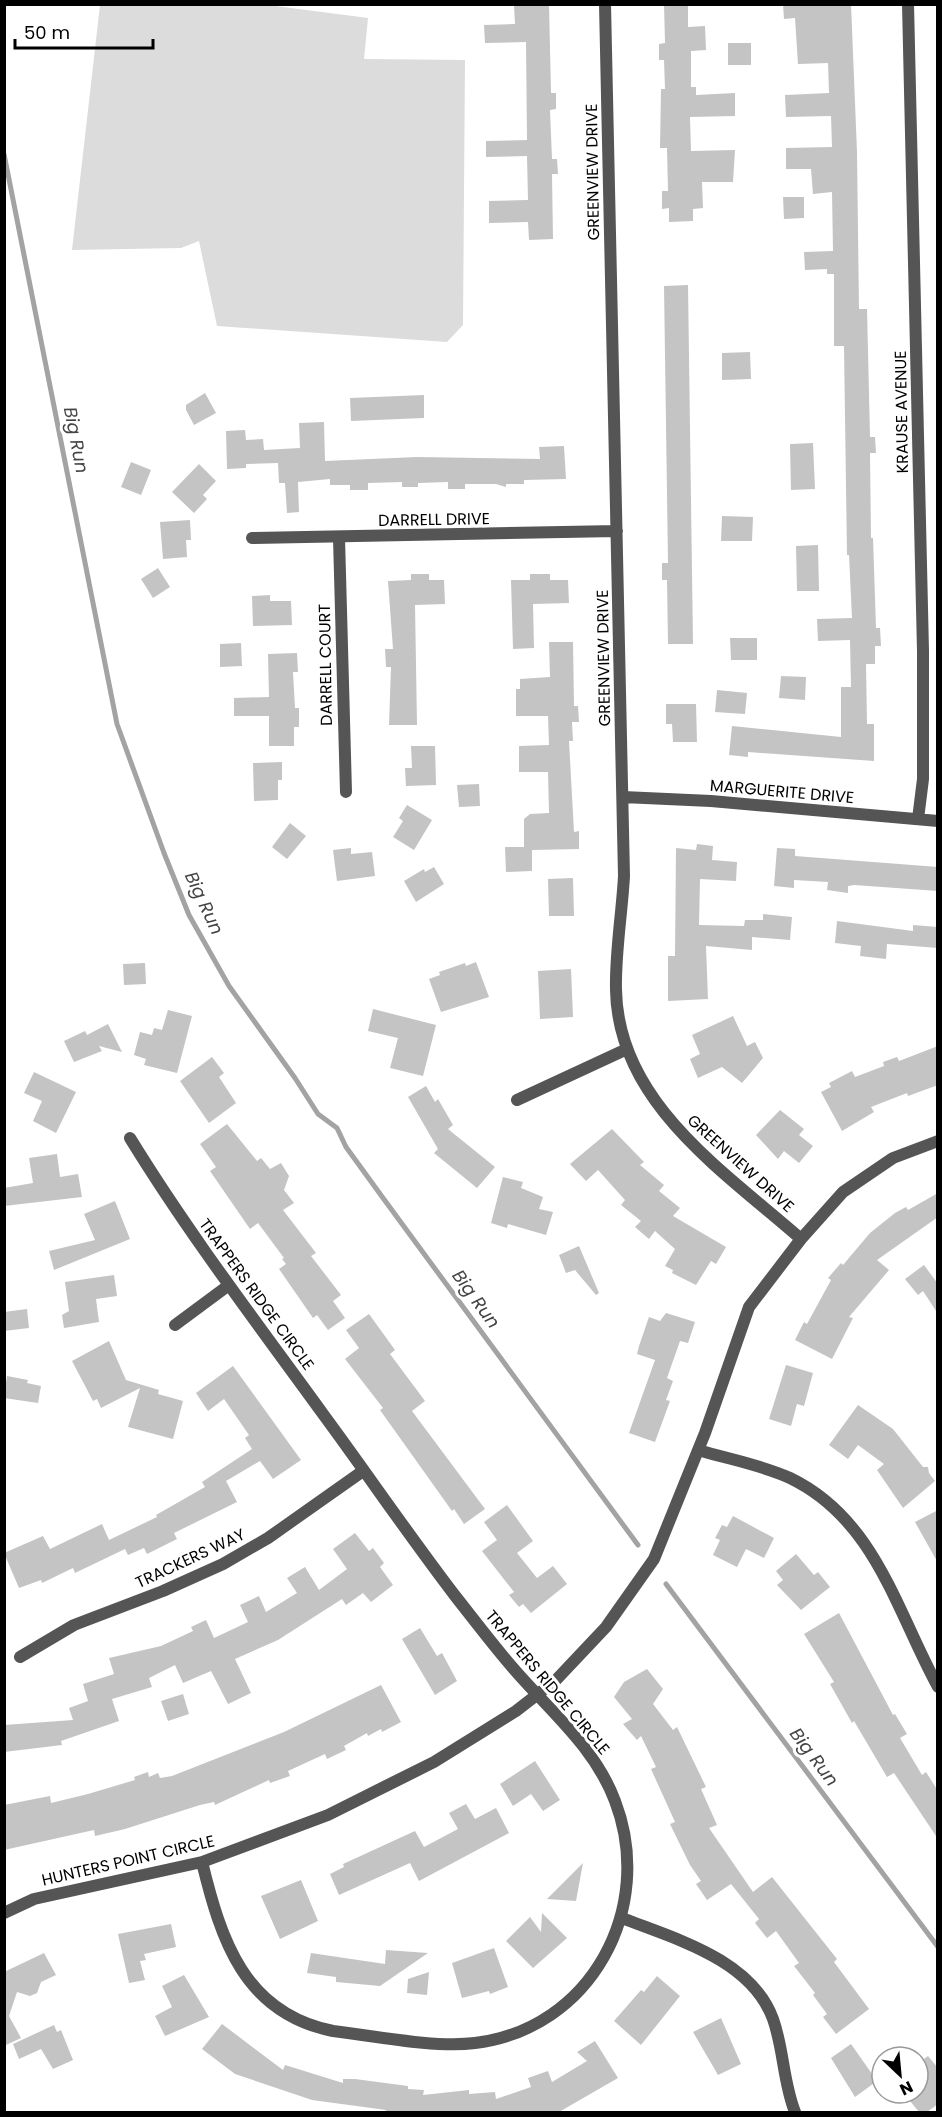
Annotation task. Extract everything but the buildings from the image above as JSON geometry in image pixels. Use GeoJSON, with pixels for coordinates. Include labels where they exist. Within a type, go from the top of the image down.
{"type":"FeatureCollection","features":[{"type":"Feature","properties":{"kind":"street","name":"GREENVIEW DRIVE"},"geometry":{"type":"LineString","coordinates":[[605,4],[623,797],[624,876],[616,992],[619,1020],[627,1049],[646,1087],[678,1131],[801,1239]]}},
{"type":"Feature","properties":{"kind":"street","name":"KRAUSE AVENUE"},"geometry":{"type":"LineString","coordinates":[[908,4],[923,662],[923,779],[918,819]]}},
{"type":"Feature","properties":{"kind":"street","name":"DARRELL DRIVE"},"geometry":{"type":"LineString","coordinates":[[252,538],[617,531]]}},
{"type":"Feature","properties":{"kind":"street","name":"DARRELL COURT"},"geometry":{"type":"LineString","coordinates":[[339,538],[346,792]]}},
{"type":"Feature","properties":{"kind":"street","name":"MARGUERITE DRIVE"},"geometry":{"type":"LineString","coordinates":[[623,797],[711,801],[938,821]]}},
{"type":"Feature","properties":{"kind":"street"},"geometry":{"type":"LineString","coordinates":[[517,1100],[627,1049]]}},
{"type":"Feature","properties":{"kind":"street","name":"TRAPPERS RIDGE CIRCLE"},"geometry":{"type":"LineString","coordinates":[[130,1138],[182,1220],[458,1599],[537,1695],[574,1734],[597,1766],[615,1800],[627,1854],[626,1892],[622,1918],[606,1953],[574,1997],[544,2019],[500,2039],[455,2044],[333,2031],[314,2027],[281,2011],[250,1984],[228,1949],[202,1862]]}},
{"type":"Feature","properties":{"kind":"street","name":"HUNTERS POINT CIRCLE"},"geometry":{"type":"LineString","coordinates":[[4,1912],[34,1899],[202,1862],[290,1830],[366,1797],[434,1762],[537,1695],[585,1652],[606,1627],[654,1559],[698,1450],[749,1306],[801,1239],[843,1192],[893,1158],[938,1141]]}},
{"type":"Feature","properties":{"kind":"street"},"geometry":{"type":"LineString","coordinates":[[175,1325],[229,1285]]}},
{"type":"Feature","properties":{"kind":"street"},"geometry":{"type":"LineString","coordinates":[[698,1450],[789,1478],[815,1492],[838,1510],[856,1529],[874,1556],[938,1687]]}},
{"type":"Feature","properties":{"kind":"street","name":"TRACKERS WAY"},"geometry":{"type":"LineString","coordinates":[[20,1657],[74,1625],[223,1564],[277,1533],[363,1471]]}},
{"type":"Feature","properties":{"kind":"street"},"geometry":{"type":"LineString","coordinates":[[622,1918],[701,1950],[728,1966],[760,1997],[772,2018],[786,2089],[795,2112]]}},
{"type":"Feature","properties":{"kind":"shaded area"},"geometry":{"type":"Polygon","coordinates":[[[260,4],[368,18],[364,59],[465,60],[463,325],[447,342],[217,326],[199,241],[181,248],[72,250],[100,5],[260,4]]]}},
{"type":"Feature","properties":{"kind":"waterway","name":"Big Run"},"geometry":{"type":"LineString","coordinates":[[4,154],[117,724],[189,915],[229,986],[318,1114],[337,1128],[346,1147],[638,1545]]}},
{"type":"Feature","properties":{"kind":"waterway","name":"Big Run"},"geometry":{"type":"LineString","coordinates":[[666,1584],[938,1947]]}}]}
